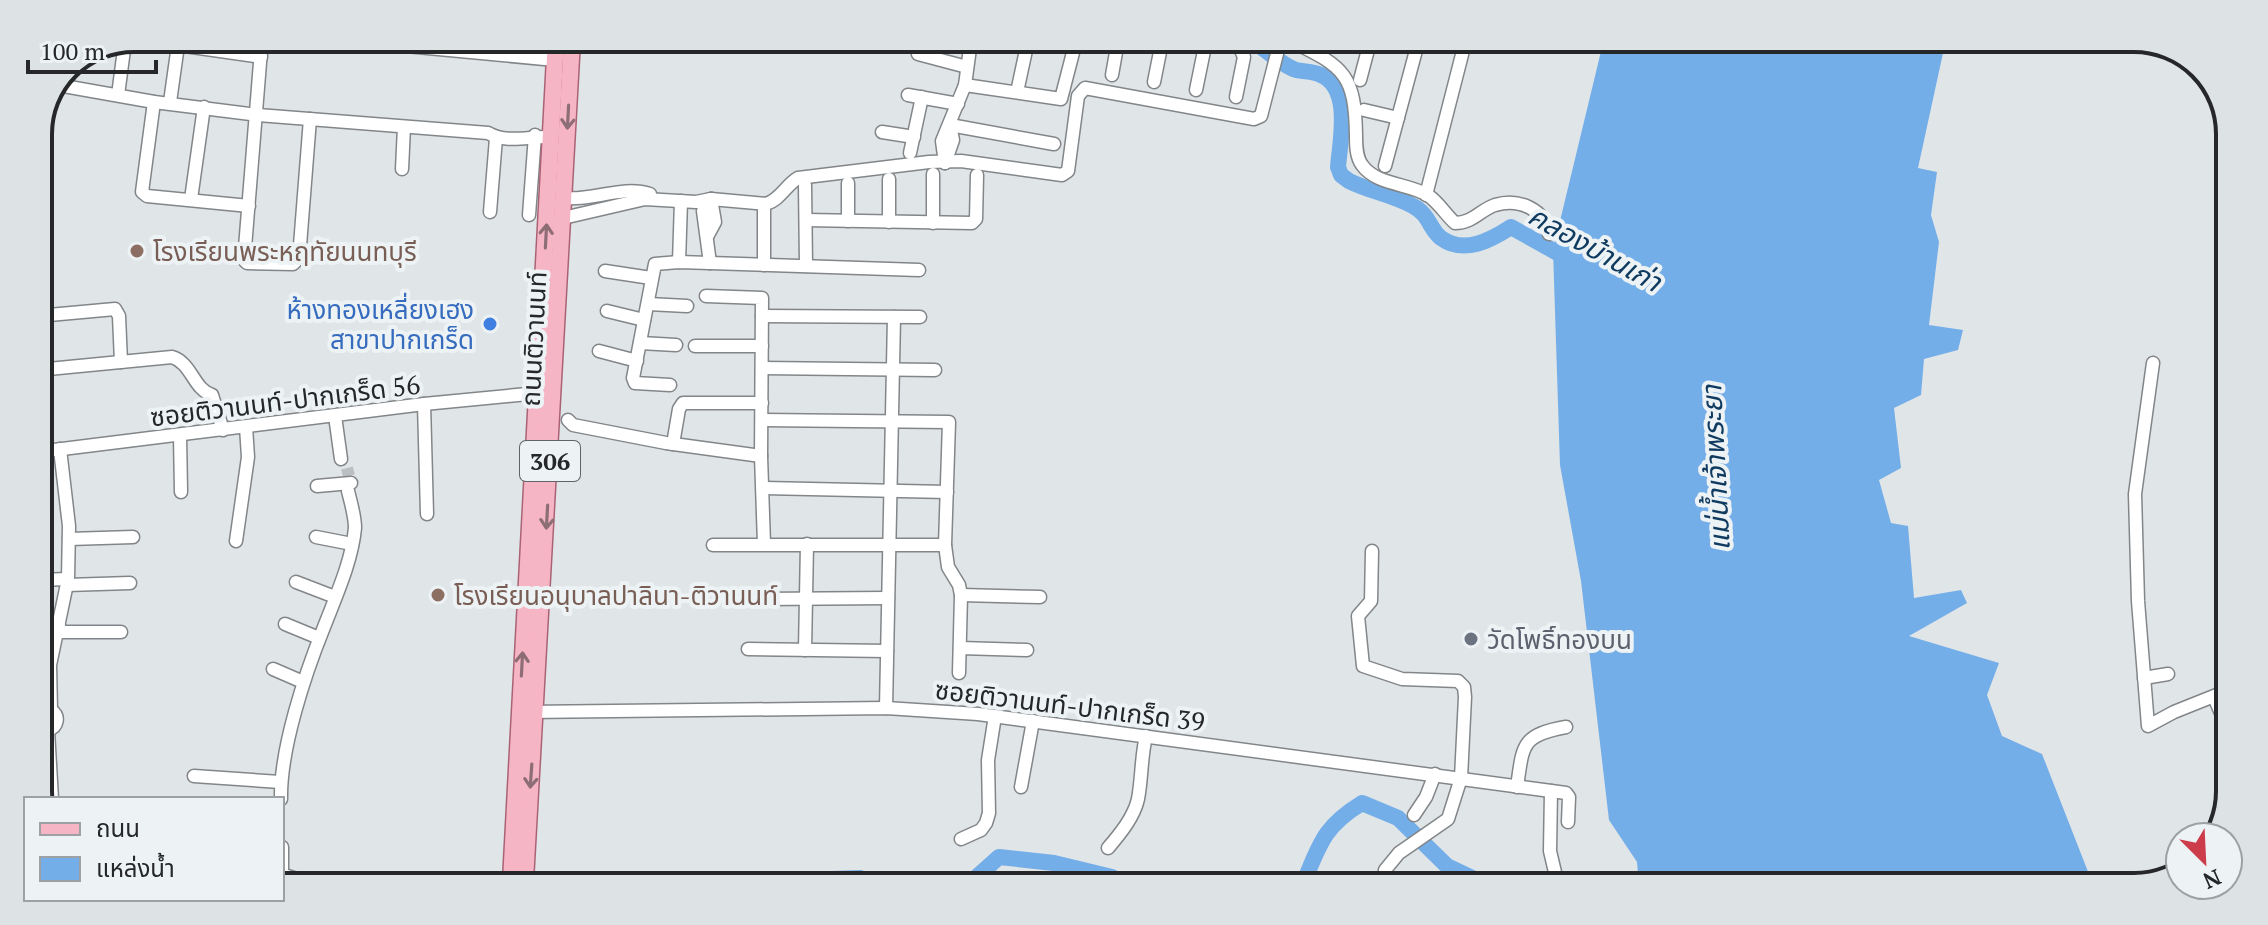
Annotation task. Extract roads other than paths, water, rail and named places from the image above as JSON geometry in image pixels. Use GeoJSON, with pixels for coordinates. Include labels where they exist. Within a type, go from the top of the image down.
{"type":"FeatureCollection","features":[{"type":"Feature","properties":{"kind":"main road","name":"ถนนติวานนท์"},"geometry":{"type":"LineString","coordinates":[[525,873],[527,712],[538,393],[540,136],[555,52]]}},
{"type":"Feature","properties":{"kind":"main road","name":"ถนนติวานนท์"},"geometry":{"type":"LineString","coordinates":[[512,873],[560,418],[563,218],[571,52]]}},
{"type":"Feature","properties":{"kind":"street"},"geometry":{"type":"LineString","coordinates":[[170,102],[178,52]]}},
{"type":"Feature","properties":{"kind":"street"},"geometry":{"type":"LineString","coordinates":[[234,52],[261,57]]}},
{"type":"Feature","properties":{"kind":"street"},"geometry":{"type":"LineString","coordinates":[[261,52],[245,262],[296,263],[299,258],[310,119]]}},
{"type":"Feature","properties":{"kind":"street"},"geometry":{"type":"LineString","coordinates":[[470,52],[555,60]]}},
{"type":"Feature","properties":{"kind":"street"},"geometry":{"type":"LineString","coordinates":[[945,163],[953,140],[950,125],[965,85],[969,52]]}},
{"type":"Feature","properties":{"kind":"street"},"geometry":{"type":"LineString","coordinates":[[1017,92],[1026,52]]}},
{"type":"Feature","properties":{"kind":"street"},"geometry":{"type":"LineString","coordinates":[[965,85],[1061,99],[1073,52]]}},
{"type":"Feature","properties":{"kind":"street"},"geometry":{"type":"LineString","coordinates":[[1112,75],[1116,52]]}},
{"type":"Feature","properties":{"kind":"street"},"geometry":{"type":"LineString","coordinates":[[1154,82],[1160,52]]}},
{"type":"Feature","properties":{"kind":"street"},"geometry":{"type":"LineString","coordinates":[[1196,90],[1204,52]]}},
{"type":"Feature","properties":{"kind":"street"},"geometry":{"type":"LineString","coordinates":[[1236,97],[1243,52]]}},
{"type":"Feature","properties":{"kind":"street"},"geometry":{"type":"LineString","coordinates":[[563,218],[628,201],[711,199],[766,204],[773,202],[789,183],[798,178],[913,164],[975,162],[1062,175],[1068,171],[1078,96],[1085,88],[1254,119],[1261,116],[1277,52]]}},
{"type":"Feature","properties":{"kind":"street"},"geometry":{"type":"LineString","coordinates":[[1325,52],[1348,77],[1362,165],[1381,178],[1426,195],[1455,223],[1467,223],[1493,205],[1512,202],[1535,210],[1544,217],[1549,234]]}},
{"type":"Feature","properties":{"kind":"street"},"geometry":{"type":"LineString","coordinates":[[1360,80],[1367,52]]}},
{"type":"Feature","properties":{"kind":"street"},"geometry":{"type":"LineString","coordinates":[[1385,166],[1416,52]]}},
{"type":"Feature","properties":{"kind":"street"},"geometry":{"type":"LineString","coordinates":[[1426,195],[1463,52]]}},
{"type":"Feature","properties":{"kind":"street"},"geometry":{"type":"LineString","coordinates":[[118,95],[124,53]]}},
{"type":"Feature","properties":{"kind":"street"},"geometry":{"type":"LineString","coordinates":[[918,54],[967,67]]}},
{"type":"Feature","properties":{"kind":"street"},"geometry":{"type":"LineString","coordinates":[[67,87],[258,115],[492,136],[540,136],[529,215]]}},
{"type":"Feature","properties":{"kind":"street"},"geometry":{"type":"LineString","coordinates":[[908,95],[958,104]]}},
{"type":"Feature","properties":{"kind":"street"},"geometry":{"type":"LineString","coordinates":[[910,153],[922,97]]}},
{"type":"Feature","properties":{"kind":"street"},"geometry":{"type":"LineString","coordinates":[[154,102],[142,192],[147,196],[249,206]]}},
{"type":"Feature","properties":{"kind":"street"},"geometry":{"type":"LineString","coordinates":[[191,199],[204,107]]}},
{"type":"Feature","properties":{"kind":"street"},"geometry":{"type":"LineString","coordinates":[[1364,110],[1398,118]]}},
{"type":"Feature","properties":{"kind":"street"},"geometry":{"type":"LineString","coordinates":[[950,125],[1054,144]]}},
{"type":"Feature","properties":{"kind":"street"},"geometry":{"type":"LineString","coordinates":[[402,169],[404,127]]}},
{"type":"Feature","properties":{"kind":"street"},"geometry":{"type":"LineString","coordinates":[[882,132],[914,137]]}},
{"type":"Feature","properties":{"kind":"street"},"geometry":{"type":"LineString","coordinates":[[490,212],[492,136]]}},
{"type":"Feature","properties":{"kind":"street"},"geometry":{"type":"LineString","coordinates":[[933,174],[933,223]]}},
{"type":"Feature","properties":{"kind":"street"},"geometry":{"type":"LineString","coordinates":[[806,220],[972,223],[976,219],[977,175]]}},
{"type":"Feature","properties":{"kind":"street"},"geometry":{"type":"LineString","coordinates":[[889,179],[889,222]]}},
{"type":"Feature","properties":{"kind":"street"},"geometry":{"type":"LineString","coordinates":[[848,183],[848,221]]}},
{"type":"Feature","properties":{"kind":"street"},"geometry":{"type":"LineString","coordinates":[[805,185],[806,266]]}},
{"type":"Feature","properties":{"kind":"street"},"geometry":{"type":"LineString","coordinates":[[565,198],[578,200],[646,192],[659,200]]}},
{"type":"Feature","properties":{"kind":"street"},"geometry":{"type":"LineString","coordinates":[[710,263],[703,211],[711,199]]}},
{"type":"Feature","properties":{"kind":"street"},"geometry":{"type":"LineString","coordinates":[[679,262],[681,201]]}},
{"type":"Feature","properties":{"kind":"street"},"geometry":{"type":"LineString","coordinates":[[764,209],[764,265]]}},
{"type":"Feature","properties":{"kind":"street"},"geometry":{"type":"LineString","coordinates":[[670,385],[635,383],[633,378],[655,264],[679,262],[919,270]]}},
{"type":"Feature","properties":{"kind":"street"},"geometry":{"type":"LineString","coordinates":[[605,271],[651,278]]}},
{"type":"Feature","properties":{"kind":"street"},"geometry":{"type":"LineString","coordinates":[[706,296],[760,296],[764,544]]}},
{"type":"Feature","properties":{"kind":"street"},"geometry":{"type":"LineString","coordinates":[[648,304],[687,306]]}},
{"type":"Feature","properties":{"kind":"street"},"geometry":{"type":"LineString","coordinates":[[52,315],[115,309],[119,316],[121,362]]}},
{"type":"Feature","properties":{"kind":"street"},"geometry":{"type":"LineString","coordinates":[[607,311],[644,320]]}},
{"type":"Feature","properties":{"kind":"street"},"geometry":{"type":"LineString","coordinates":[[762,316],[920,317]]}},
{"type":"Feature","properties":{"kind":"street"},"geometry":{"type":"LineString","coordinates":[[886,708],[894,317]]}},
{"type":"Feature","properties":{"kind":"street"},"geometry":{"type":"LineString","coordinates":[[640,343],[676,345]]}},
{"type":"Feature","properties":{"kind":"street"},"geometry":{"type":"LineString","coordinates":[[695,346],[762,346]]}},
{"type":"Feature","properties":{"kind":"street"},"geometry":{"type":"LineString","coordinates":[[599,351],[637,361]]}},
{"type":"Feature","properties":{"kind":"street"},"geometry":{"type":"LineString","coordinates":[[52,369],[172,357],[179,359],[203,392],[212,395],[223,430]]}},
{"type":"Feature","properties":{"kind":"street"},"geometry":{"type":"LineString","coordinates":[[2153,363],[2135,494],[2148,726],[2216,695]]}},
{"type":"Feature","properties":{"kind":"street"},"geometry":{"type":"LineString","coordinates":[[762,368],[935,370]]}},
{"type":"Feature","properties":{"kind":"street","name":"ซอยติวานนท์-ปากเกร็ด 56"},"geometry":{"type":"LineString","coordinates":[[52,450],[538,393]]}},
{"type":"Feature","properties":{"kind":"street"},"geometry":{"type":"LineString","coordinates":[[673,444],[679,409],[683,403],[762,403]]}},
{"type":"Feature","properties":{"kind":"street"},"geometry":{"type":"LineString","coordinates":[[424,404],[427,514]]}},
{"type":"Feature","properties":{"kind":"street"},"geometry":{"type":"LineString","coordinates":[[281,797],[280,782],[303,682],[352,544],[354,518],[335,416]]}},
{"type":"Feature","properties":{"kind":"street"},"geometry":{"type":"LineString","coordinates":[[560,418],[573,425],[673,444],[761,456]]}},
{"type":"Feature","properties":{"kind":"street"},"geometry":{"type":"LineString","coordinates":[[762,420],[949,422],[945,545],[948,567],[961,595],[959,673]]}},
{"type":"Feature","properties":{"kind":"street"},"geometry":{"type":"LineString","coordinates":[[236,541],[248,457],[246,427]]}},
{"type":"Feature","properties":{"kind":"street"},"geometry":{"type":"LineString","coordinates":[[180,436],[181,492]]}},
{"type":"Feature","properties":{"kind":"street"},"geometry":{"type":"LineString","coordinates":[[52,646],[68,582],[69,539],[60,449]]}},
{"type":"Feature","properties":{"kind":"street"},"geometry":{"type":"LineString","coordinates":[[317,486],[345,476]]}},
{"type":"Feature","properties":{"kind":"street"},"geometry":{"type":"LineString","coordinates":[[764,488],[947,492]]}},
{"type":"Feature","properties":{"kind":"street"},"geometry":{"type":"LineString","coordinates":[[69,539],[133,537]]}},
{"type":"Feature","properties":{"kind":"street"},"geometry":{"type":"LineString","coordinates":[[316,537],[352,544]]}},
{"type":"Feature","properties":{"kind":"street"},"geometry":{"type":"LineString","coordinates":[[805,650],[807,544]]}},
{"type":"Feature","properties":{"kind":"street"},"geometry":{"type":"LineString","coordinates":[[713,545],[945,545]]}},
{"type":"Feature","properties":{"kind":"street"},"geometry":{"type":"LineString","coordinates":[[1372,551],[1371,601],[1358,616],[1361,663],[1365,668],[1402,679],[1458,681],[1464,687],[1465,697],[1461,778],[1448,819],[1407,847],[1385,873]]}},
{"type":"Feature","properties":{"kind":"street"},"geometry":{"type":"LineString","coordinates":[[52,581],[130,583]]}},
{"type":"Feature","properties":{"kind":"street"},"geometry":{"type":"LineString","coordinates":[[296,582],[335,597]]}},
{"type":"Feature","properties":{"kind":"street"},"geometry":{"type":"LineString","coordinates":[[961,595],[1040,597]]}},
{"type":"Feature","properties":{"kind":"street"},"geometry":{"type":"LineString","coordinates":[[755,599],[888,598]]}},
{"type":"Feature","properties":{"kind":"street"},"geometry":{"type":"LineString","coordinates":[[285,624],[319,638]]}},
{"type":"Feature","properties":{"kind":"street"},"geometry":{"type":"LineString","coordinates":[[52,628],[121,632]]}},
{"type":"Feature","properties":{"kind":"street"},"geometry":{"type":"LineString","coordinates":[[960,648],[1027,650]]}},
{"type":"Feature","properties":{"kind":"street"},"geometry":{"type":"LineString","coordinates":[[748,649],[887,651]]}},
{"type":"Feature","properties":{"kind":"street"},"geometry":{"type":"LineString","coordinates":[[273,669],[303,682]]}},
{"type":"Feature","properties":{"kind":"street"},"geometry":{"type":"LineString","coordinates":[[2144,678],[2168,674]]}},
{"type":"Feature","properties":{"kind":"street","name":"ซอยติวานนท์-ปากเกร็ด 39"},"geometry":{"type":"LineString","coordinates":[[527,712],[886,708],[995,716],[1551,791]]}},
{"type":"Feature","properties":{"kind":"street"},"geometry":{"type":"LineString","coordinates":[[961,839],[981,830],[989,813],[988,760],[995,716]]}},
{"type":"Feature","properties":{"kind":"street"},"geometry":{"type":"LineString","coordinates":[[1021,787],[1033,721]]}},
{"type":"Feature","properties":{"kind":"street"},"geometry":{"type":"LineString","coordinates":[[1517,787],[1522,753],[1529,739],[1541,732],[1566,727]]}},
{"type":"Feature","properties":{"kind":"street"},"geometry":{"type":"LineString","coordinates":[[1108,848],[1121,834],[1138,802],[1141,755],[1146,736]]}},
{"type":"Feature","properties":{"kind":"street"},"geometry":{"type":"LineString","coordinates":[[1414,815],[1426,797],[1435,774]]}},
{"type":"Feature","properties":{"kind":"street"},"geometry":{"type":"LineString","coordinates":[[194,776],[280,782]]}},
{"type":"Feature","properties":{"kind":"street"},"geometry":{"type":"LineString","coordinates":[[1555,873],[1550,851],[1551,791],[1568,794],[1568,822]]}},
{"type":"Feature","properties":{"kind":"water","name":"แม่น้ำเจ้าพระยา"},"geometry":{"type":"Polygon","coordinates":[[[1601,52],[1943,52],[1918,168],[1937,172],[1931,215],[1939,242],[1929,325],[1963,330],[1958,350],[1924,359],[1921,395],[1894,408],[1901,468],[1879,480],[1891,523],[1908,526],[1914,598],[1961,590],[1967,603],[1909,636],[1999,663],[1987,695],[2002,736],[2042,754],[2089,873],[1638,873],[1637,862],[1609,820],[1581,581],[1560,465],[1553,250],[1601,52]]]}},
{"type":"Feature","properties":{"kind":"waterway","name":"คลองบ้านเก่า"},"geometry":{"type":"LineString","coordinates":[[1268,52],[1290,68],[1318,74],[1331,82],[1337,91],[1342,116],[1338,167],[1341,175],[1349,181],[1413,206],[1423,213],[1437,235],[1450,243],[1477,244],[1511,227],[1570,260]]}},
{"type":"Feature","properties":{"kind":"waterway"},"geometry":{"type":"LineString","coordinates":[[1308,873],[1324,838],[1339,820],[1362,803],[1398,818],[1447,866],[1462,873]]}},
{"type":"Feature","properties":{"kind":"waterway"},"geometry":{"type":"LineString","coordinates":[[981,873],[999,857],[1054,863],[1095,873]]}},
{"type":"Feature","properties":{"kind":"tunnel"},"geometry":{"type":"LineString","coordinates":[[347,468],[349,476]]}},
{"type":"Feature","properties":{"kind":"place","name":"โรงเรียนพระหฤทัยนนทบุรี"},"geometry":{"type":"Point","coordinates":[137,251]}},
{"type":"Feature","properties":{"kind":"place","name":"ห้างทองเหลี่ยงเฮง สาขาปากเกร็ด"},"geometry":{"type":"Point","coordinates":[490,324]}},
{"type":"Feature","properties":{"kind":"place","name":"โรงเรียนอนุบาลปาลินา-ติวานนท์"},"geometry":{"type":"Point","coordinates":[438,595]}},
{"type":"Feature","properties":{"kind":"place","name":"วัดโพธิ์ทองบน"},"geometry":{"type":"Point","coordinates":[1471,639]}}]}
